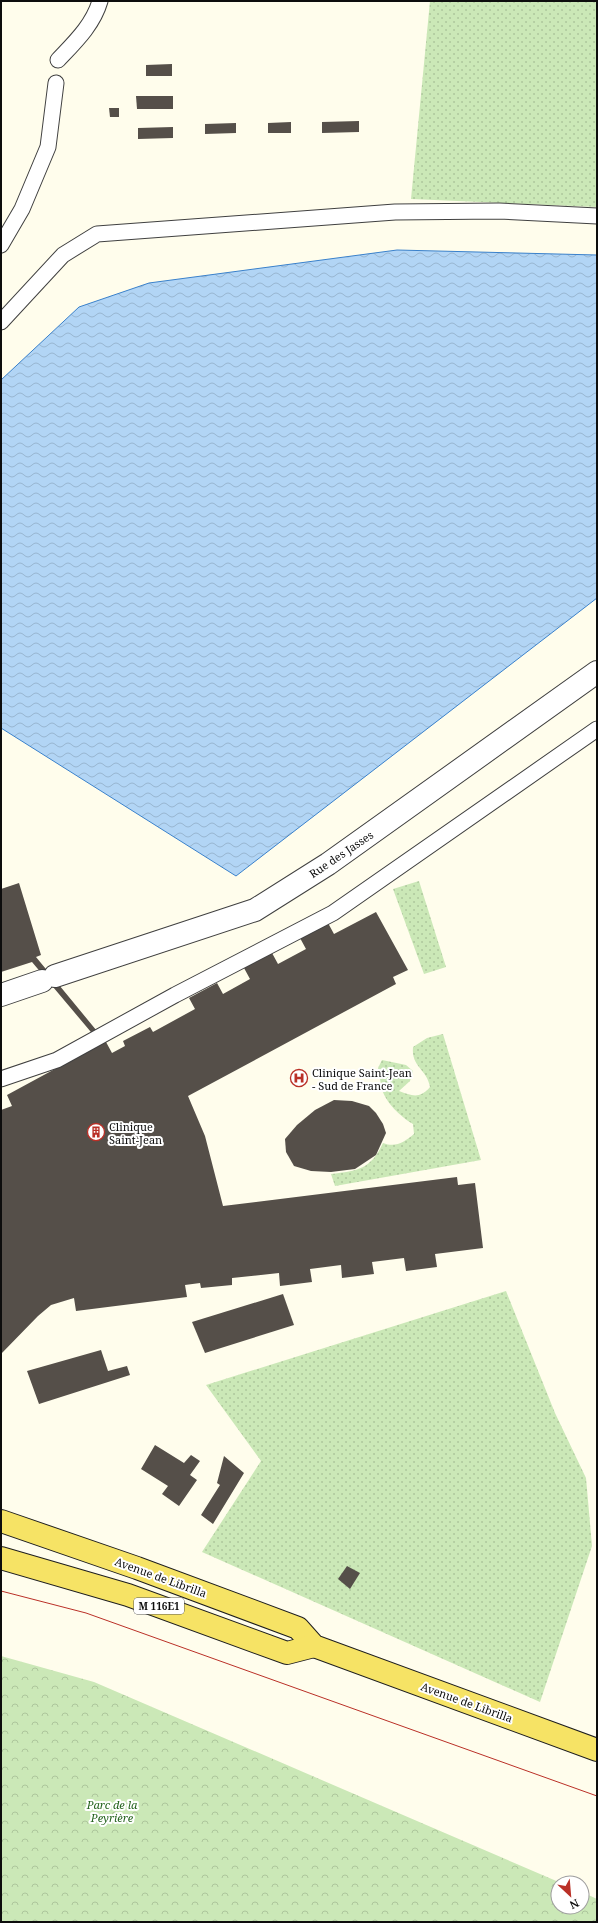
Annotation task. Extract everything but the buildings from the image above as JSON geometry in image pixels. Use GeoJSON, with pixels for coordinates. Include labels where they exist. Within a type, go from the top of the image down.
{"type":"FeatureCollection","features":[{"type":"Feature","properties":{"kind":"main road","name":"Avenue de Librilla"},"geometry":{"type":"LineString","coordinates":[[1,1521],[137,1568],[298,1628],[314,1646],[597,1750]]}},
{"type":"Feature","properties":{"kind":"main road","name":"M 116E1"},"geometry":{"type":"LineString","coordinates":[[1,1558],[128,1595],[287,1652],[314,1646]]}},
{"type":"Feature","properties":{"kind":"street","name":"Rue des Jasses"},"geometry":{"type":"LineString","coordinates":[[1,995],[255,910],[328,864],[597,672]]}},
{"type":"Feature","properties":{"kind":"lane"},"geometry":{"type":"LineString","coordinates":[[58,60],[77,40],[96,15],[100,1]]}},
{"type":"Feature","properties":{"kind":"lane"},"geometry":{"type":"LineString","coordinates":[[1,245],[22,210],[48,147],[56,83]]}},
{"type":"Feature","properties":{"kind":"lane"},"geometry":{"type":"LineString","coordinates":[[1,322],[63,255],[97,234],[395,212],[499,211],[597,216]]}},
{"type":"Feature","properties":{"kind":"lane"},"geometry":{"type":"LineString","coordinates":[[1,1079],[58,1060],[175,996],[333,913],[597,729]]}},
{"type":"Feature","properties":{"kind":"green space"},"geometry":{"type":"Polygon","coordinates":[[[430,1],[597,1],[597,207],[411,199],[430,1]]]}},
{"type":"Feature","properties":{"kind":"green space"},"geometry":{"type":"Polygon","coordinates":[[[419,881],[446,967],[424,974],[393,889],[419,881]]]}},
{"type":"Feature","properties":{"kind":"green space"},"geometry":{"type":"Polygon","coordinates":[[[443,1034],[481,1160],[335,1186],[331,1174],[349,1172],[363,1167],[374,1158],[383,1143],[392,1145],[400,1143],[414,1134],[413,1124],[394,1109],[384,1094],[378,1068],[382,1060],[406,1065],[413,1071],[410,1081],[399,1091],[412,1095],[419,1095],[430,1087],[426,1076],[414,1059],[413,1047],[427,1038],[443,1034]]]}},
{"type":"Feature","properties":{"kind":"green space"},"geometry":{"type":"Polygon","coordinates":[[[506,1291],[555,1413],[586,1478],[592,1546],[540,1702],[202,1552],[261,1461],[206,1385],[506,1291]]]}},
{"type":"Feature","properties":{"kind":"green space","name":"Parc de la Peyrière"},"geometry":{"type":"Polygon","coordinates":[[[1,1656],[94,1682],[550,1878],[550,1915],[590,1915],[590,1896],[597,1899],[597,1922],[1,1922],[1,1656]]]}},
{"type":"Feature","properties":{"kind":"water"},"geometry":{"type":"Polygon","coordinates":[[[397,250],[597,255],[597,598],[236,876],[1,728],[1,380],[79,307],[149,283],[397,250]]]}},
{"type":"Feature","properties":{"kind":"tram line"},"geometry":{"type":"LineString","coordinates":[[1,1591],[86,1613],[597,1796]]}},
{"type":"Feature","properties":{"kind":"place","name":"Clinique Saint-Jean - Sud de France"},"geometry":{"type":"Point","coordinates":[299,1078]}},
{"type":"Feature","properties":{"kind":"place","name":"Clinique Saint-Jean"},"geometry":{"type":"Point","coordinates":[96,1132]}}]}
